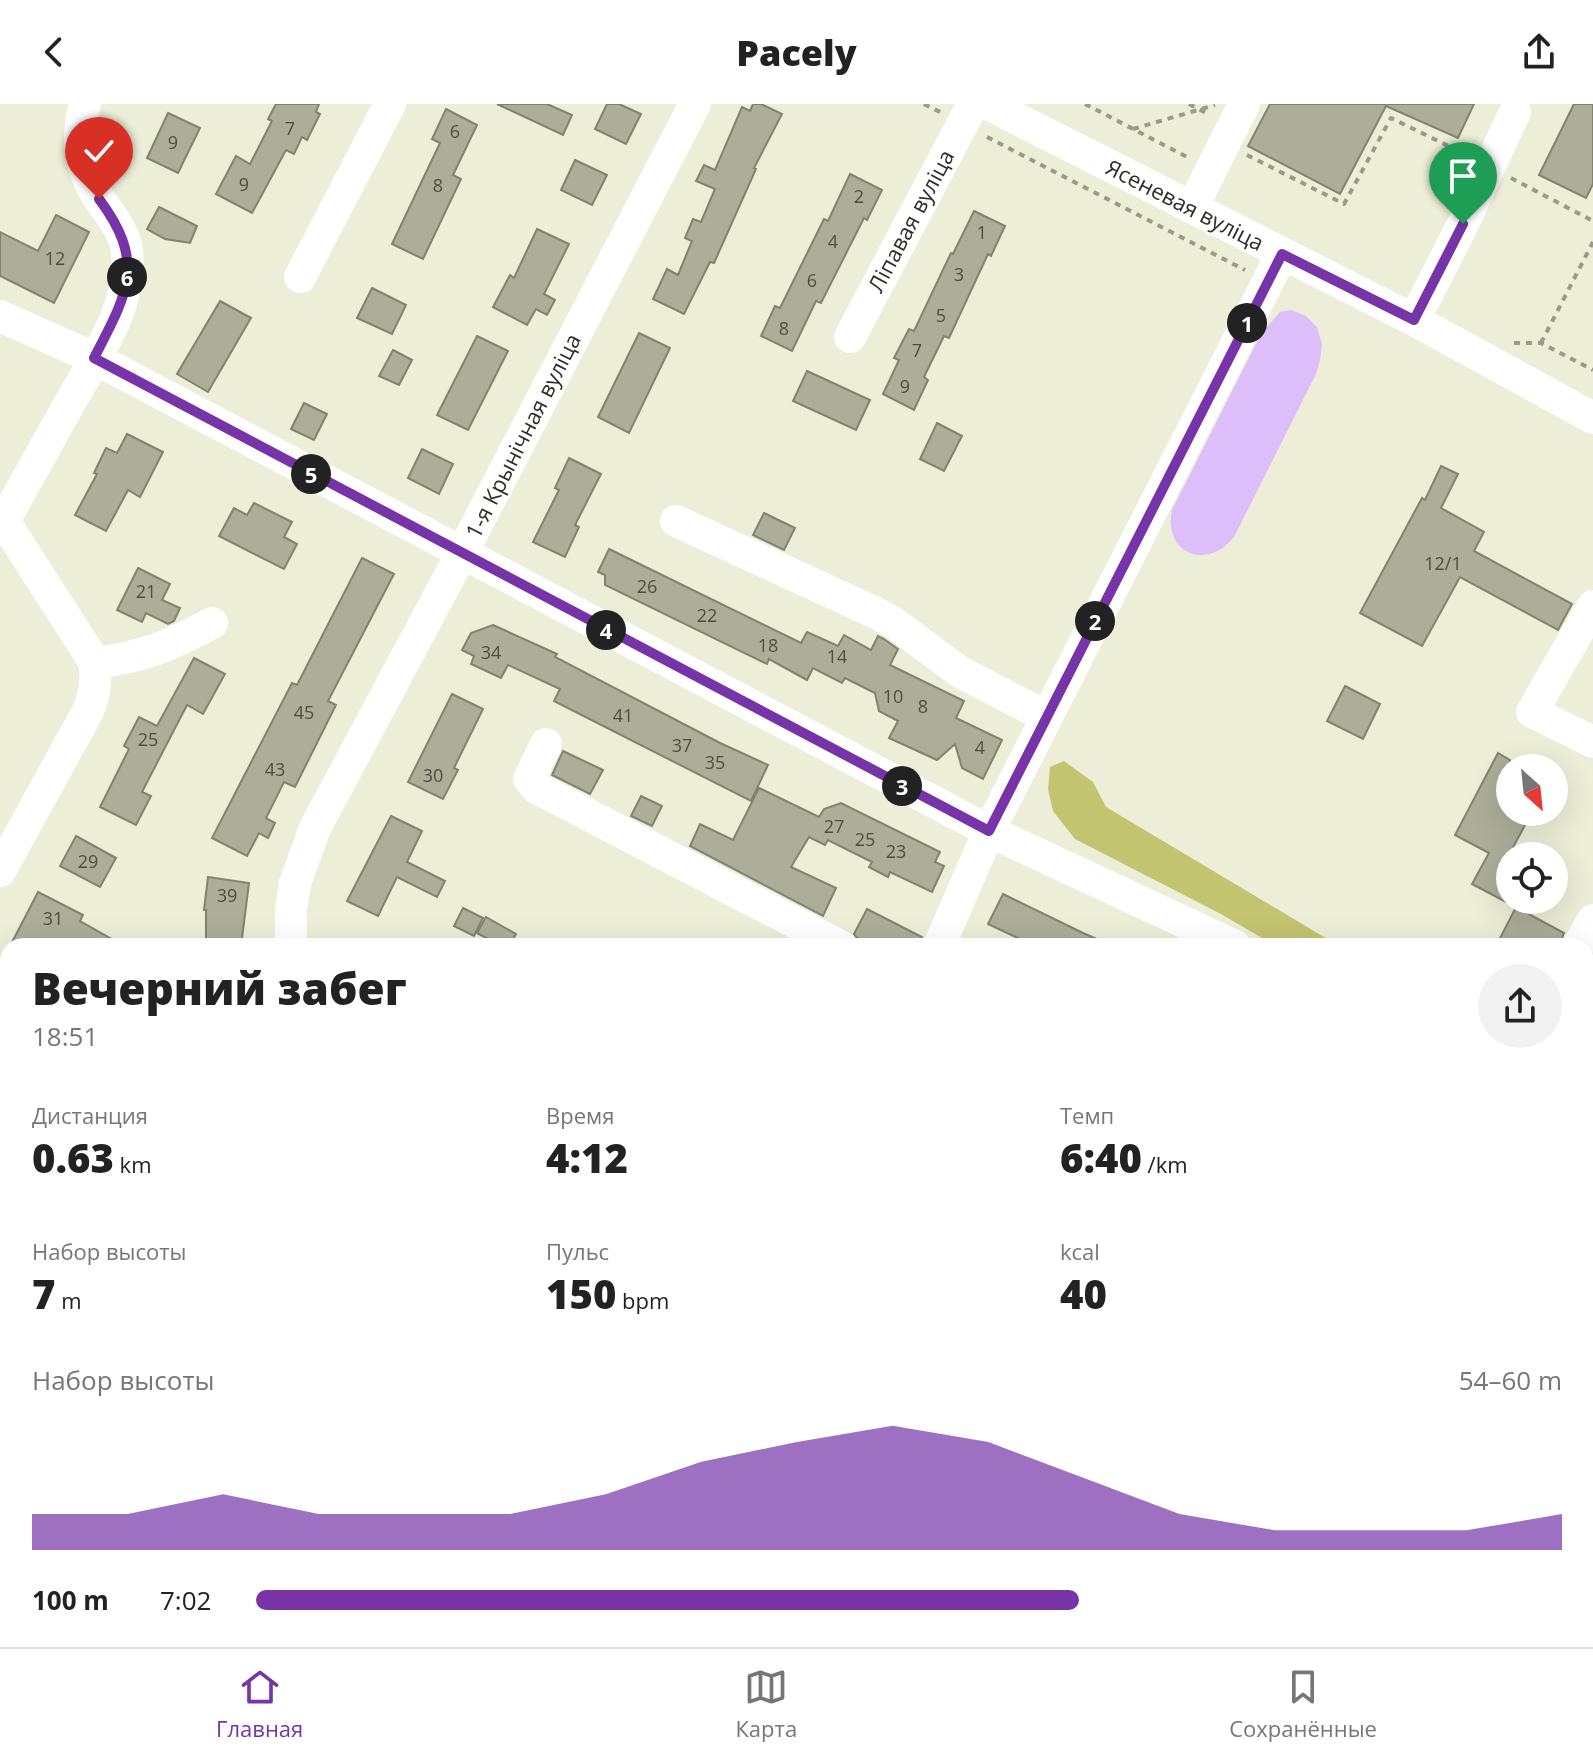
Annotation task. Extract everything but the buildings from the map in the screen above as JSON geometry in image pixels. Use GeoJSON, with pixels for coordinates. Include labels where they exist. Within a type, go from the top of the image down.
{"type":"FeatureCollection","features":[{"type":"Feature","properties":{"kind":"street"},"geometry":{"type":"LineString","coordinates":[[0,871],[88,711],[96,688],[95,663],[2,523],[118,312],[129,268],[126,246],[116,221],[88,179],[80,155],[79,131],[85,104]]}},
{"type":"Feature","properties":{"kind":"street"},"geometry":{"type":"LineString","coordinates":[[300,277],[390,104]]}},
{"type":"Feature","properties":{"kind":"street","name":"1-я Крынічная вуліца"},"geometry":{"type":"LineString","coordinates":[[291,938],[295,883],[315,828],[461,555],[695,104]]}},
{"type":"Feature","properties":{"kind":"street","name":"Ліпавая вуліца"},"geometry":{"type":"LineString","coordinates":[[850,337],[973,104]]}},
{"type":"Feature","properties":{"kind":"street","name":"Ясеневая вуліца"},"geometry":{"type":"LineString","coordinates":[[988,104],[1414,320],[1593,418]]}},
{"type":"Feature","properties":{"kind":"street"},"geometry":{"type":"LineString","coordinates":[[1192,208],[1244,104]]}},
{"type":"Feature","properties":{"kind":"street"},"geometry":{"type":"LineString","coordinates":[[1414,320],[1515,112]]}},
{"type":"Feature","properties":{"kind":"street"},"geometry":{"type":"LineString","coordinates":[[942,938],[989,831],[1282,254]]}},
{"type":"Feature","properties":{"kind":"street"},"geometry":{"type":"LineString","coordinates":[[0,316],[94,358],[461,555],[989,831],[1218,938]]}},
{"type":"Feature","properties":{"kind":"street"},"geometry":{"type":"LineString","coordinates":[[676,521],[874,612],[894,623],[960,672],[1047,717]]}},
{"type":"Feature","properties":{"kind":"street"},"geometry":{"type":"LineString","coordinates":[[1593,606],[1532,712],[1593,742]]}},
{"type":"Feature","properties":{"kind":"street"},"geometry":{"type":"LineString","coordinates":[[95,663],[123,660],[160,650],[212,623]]}},
{"type":"Feature","properties":{"kind":"street"},"geometry":{"type":"LineString","coordinates":[[546,744],[529,779],[537,788],[825,938]]}},
{"type":"Feature","properties":{"kind":"street"},"geometry":{"type":"LineString","coordinates":[[1583,938],[1593,920]]}},
{"type":"Feature","properties":{"kind":"path"},"geometry":{"type":"LineString","coordinates":[[1085,104],[1210,170]]}},
{"type":"Feature","properties":{"kind":"path"},"geometry":{"type":"LineString","coordinates":[[1189,104],[1209,115]]}},
{"type":"Feature","properties":{"kind":"path"},"geometry":{"type":"LineString","coordinates":[[1133,129],[1218,104]]}},
{"type":"Feature","properties":{"kind":"path"},"geometry":{"type":"LineString","coordinates":[[1238,150],[1344,204],[1391,118],[1593,221]]}},
{"type":"Feature","properties":{"kind":"path"},"geometry":{"type":"LineString","coordinates":[[1541,343],[1593,242]]}},
{"type":"Feature","properties":{"kind":"path"},"geometry":{"type":"LineString","coordinates":[[1505,343],[1541,343],[1593,370]]}},
{"type":"Feature","properties":{"kind":"green space"},"geometry":{"type":"Polygon","coordinates":[[[1064,761],[1093,782],[1106,807],[1326,938],[1262,938],[1075,839],[1053,811],[1048,789],[1050,767],[1064,761]]]}},
{"type":"Feature","properties":{"kind":"shaded area"},"geometry":{"type":"Polygon","coordinates":[[[1291,310],[1306,316],[1317,327],[1322,344],[1316,374],[1234,537],[1212,553],[1190,553],[1174,538],[1172,510],[1261,334],[1280,312],[1291,310]]]}},
{"type":"Feature","properties":{"kind":"route"},"geometry":{"type":"LineString","coordinates":[[99,199],[116,221],[126,246],[129,268],[118,312],[94,358],[461,555],[989,831],[1282,254],[1414,320],[1463,224]]}}]}
